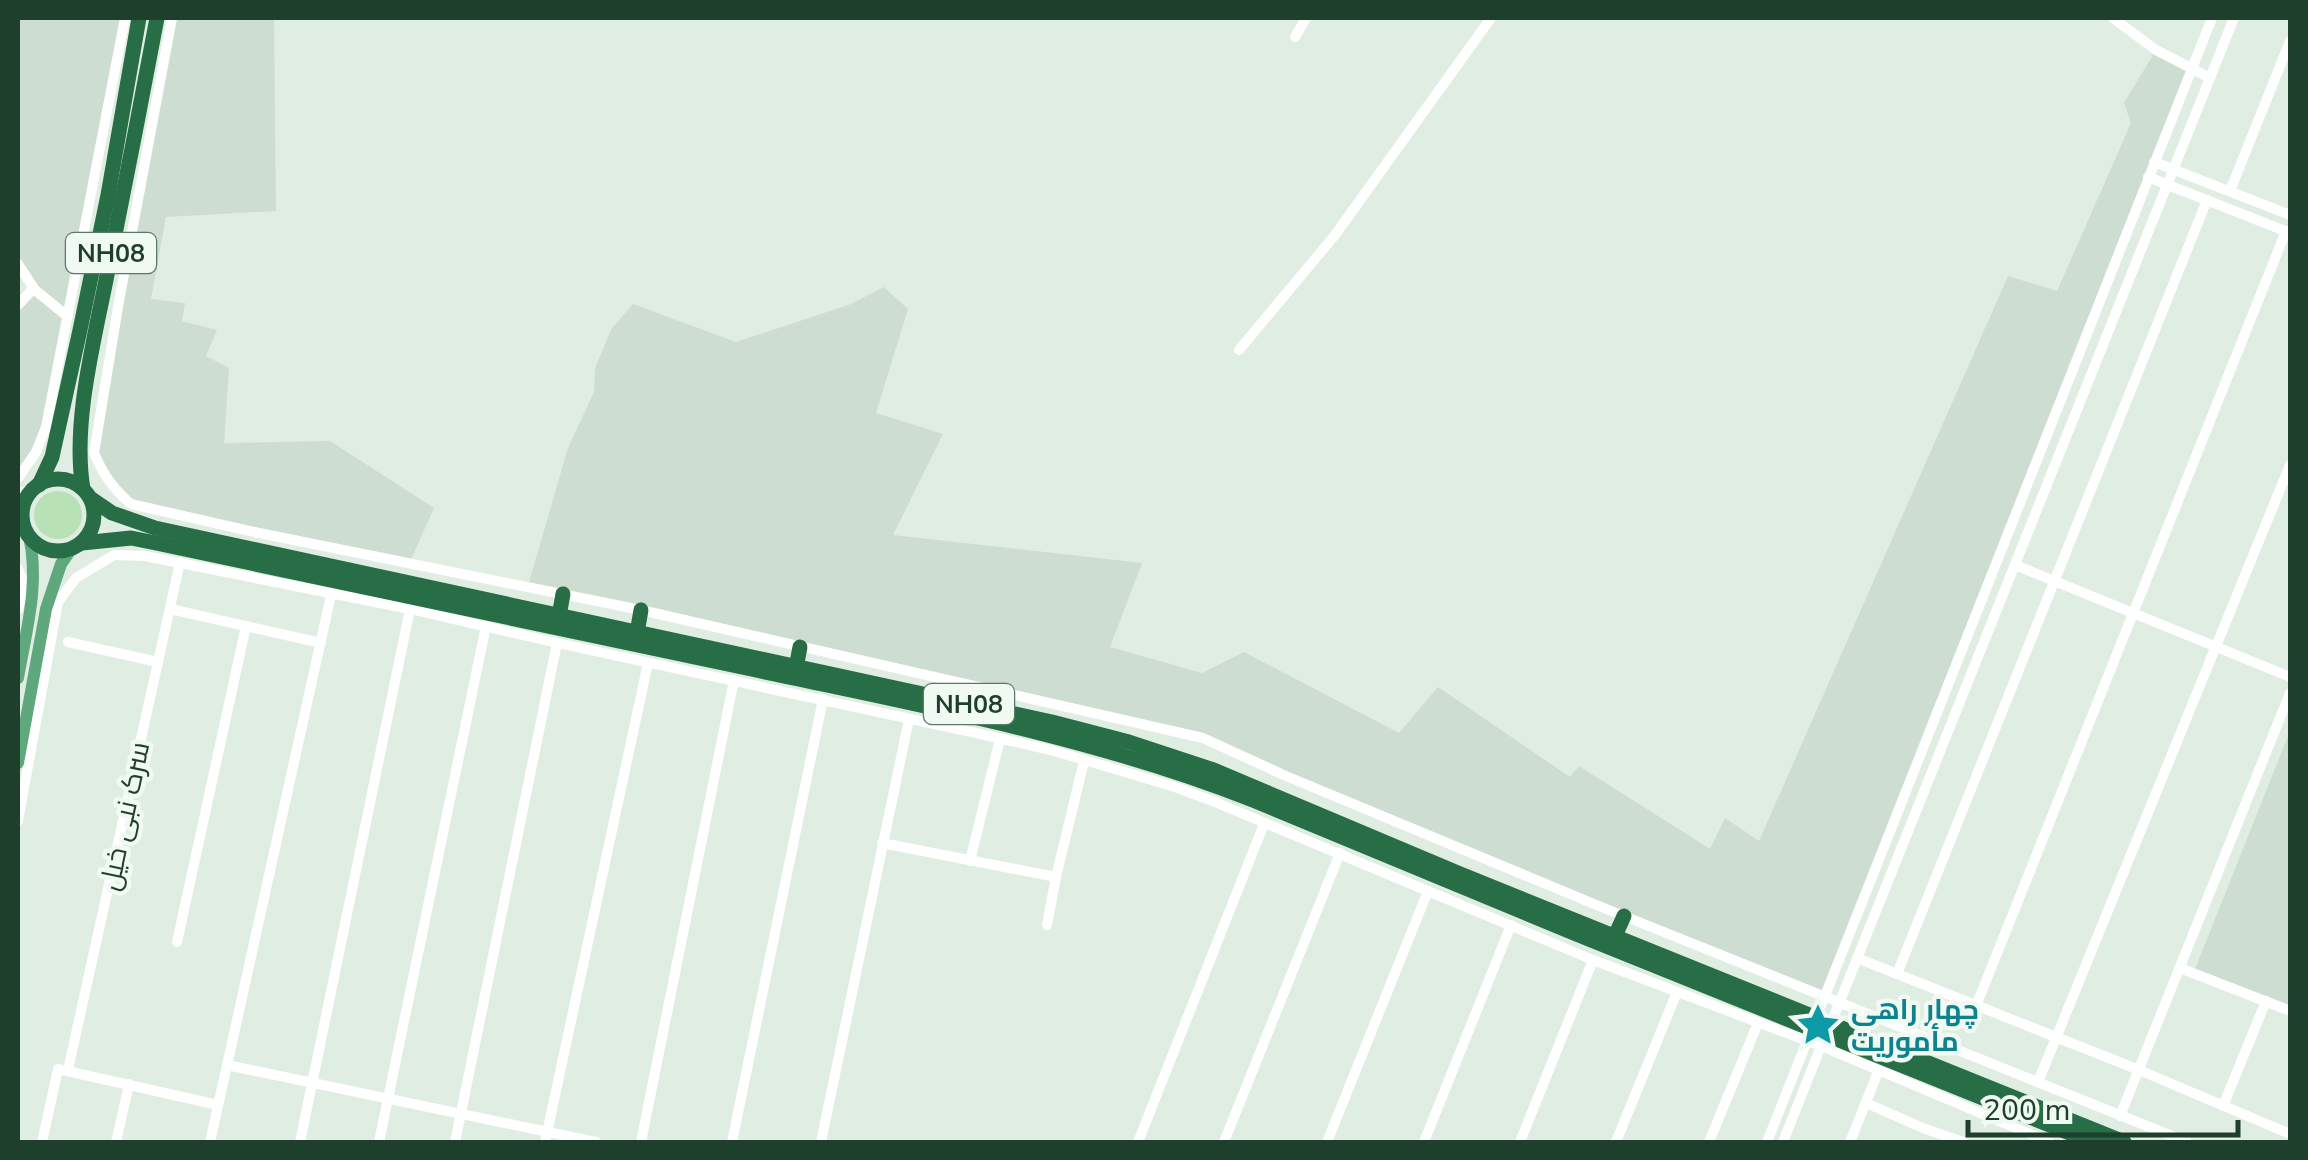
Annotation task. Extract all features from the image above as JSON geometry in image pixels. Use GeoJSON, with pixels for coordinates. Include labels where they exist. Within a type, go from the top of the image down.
{"type":"FeatureCollection","features":[{"type":"Feature","properties":{"kind":"highway","name":"NH08"},"geometry":{"type":"LineString","coordinates":[[77,546],[89,533],[94,510],[78,462],[79,435],[157,18]]}},
{"type":"Feature","properties":{"kind":"highway","name":"NH08"},"geometry":{"type":"LineString","coordinates":[[129,19],[108,195],[54,420],[52,457],[29,490],[22,514],[24,528],[48,550],[132,538],[988,720],[1101,748],[1236,793],[2092,1142]]}},
{"type":"Feature","properties":{"kind":"highway","name":"NH08"},"geometry":{"type":"LineString","coordinates":[[29,490],[62,479],[73,482],[112,513],[155,528],[1010,713],[1200,764],[1615,936],[1819,1032],[2124,1142]]}},
{"type":"Feature","properties":{"kind":"highway"},"geometry":{"type":"LineString","coordinates":[[559,616],[563,594]]}},
{"type":"Feature","properties":{"kind":"highway"},"geometry":{"type":"LineString","coordinates":[[637,633],[641,610]]}},
{"type":"Feature","properties":{"kind":"highway"},"geometry":{"type":"LineString","coordinates":[[796,668],[800,646]]}},
{"type":"Feature","properties":{"kind":"highway"},"geometry":{"type":"LineString","coordinates":[[1010,713],[1015,696]]}},
{"type":"Feature","properties":{"kind":"highway"},"geometry":{"type":"LineString","coordinates":[[1087,732],[1090,713]]}},
{"type":"Feature","properties":{"kind":"highway"},"geometry":{"type":"LineString","coordinates":[[1615,936],[1624,916]]}},
{"type":"Feature","properties":{"kind":"main road"},"geometry":{"type":"LineString","coordinates":[[18,678],[31,605],[29,580],[33,556],[24,528]]}},
{"type":"Feature","properties":{"kind":"main road"},"geometry":{"type":"LineString","coordinates":[[18,763],[46,610],[61,564],[77,546]]}},
{"type":"Feature","properties":{"kind":"street"},"geometry":{"type":"LineString","coordinates":[[94,453],[172,18]]}},
{"type":"Feature","properties":{"kind":"street"},"geometry":{"type":"LineString","coordinates":[[1295,37],[1306,18]]}},
{"type":"Feature","properties":{"kind":"street"},"geometry":{"type":"LineString","coordinates":[[1239,350],[1335,235],[1491,18]]}},
{"type":"Feature","properties":{"kind":"street"},"geometry":{"type":"LineString","coordinates":[[2113,18],[2156,50],[2210,78]]}},
{"type":"Feature","properties":{"kind":"street"},"geometry":{"type":"LineString","coordinates":[[1783,1142],[1819,1032],[1826,998],[2212,18]]}},
{"type":"Feature","properties":{"kind":"street"},"geometry":{"type":"LineString","coordinates":[[1767,1142],[1819,1032],[1840,1002],[2234,18]]}},
{"type":"Feature","properties":{"kind":"street"},"geometry":{"type":"LineString","coordinates":[[18,478],[54,420],[67,316],[129,19]]}},
{"type":"Feature","properties":{"kind":"street"},"geometry":{"type":"LineString","coordinates":[[2230,191],[2290,41]]}},
{"type":"Feature","properties":{"kind":"street"},"geometry":{"type":"LineString","coordinates":[[2154,162],[2290,216]]}},
{"type":"Feature","properties":{"kind":"street"},"geometry":{"type":"LineString","coordinates":[[1976,1006],[2288,232],[2148,177]]}},
{"type":"Feature","properties":{"kind":"street"},"geometry":{"type":"LineString","coordinates":[[1897,974],[2207,200]]}},
{"type":"Feature","properties":{"kind":"street"},"geometry":{"type":"LineString","coordinates":[[18,264],[33,288],[67,316]]}},
{"type":"Feature","properties":{"kind":"street"},"geometry":{"type":"LineString","coordinates":[[18,305],[33,288]]}},
{"type":"Feature","properties":{"kind":"street"},"geometry":{"type":"LineString","coordinates":[[79,435],[115,491],[131,504],[641,610],[1203,738],[1624,916],[2186,1142]]}},
{"type":"Feature","properties":{"kind":"street"},"geometry":{"type":"LineString","coordinates":[[2038,1082],[2290,464]]}},
{"type":"Feature","properties":{"kind":"street"},"geometry":{"type":"LineString","coordinates":[[112,513],[131,504]]}},
{"type":"Feature","properties":{"kind":"street"},"geometry":{"type":"LineString","coordinates":[[18,821],[58,602],[76,578],[114,555],[132,538]]}},
{"type":"Feature","properties":{"kind":"street"},"geometry":{"type":"LineString","coordinates":[[114,555],[180,562],[410,609],[976,732],[1175,787],[1340,852],[1593,960],[1758,1023],[1819,1032],[1878,1072],[2049,1142]]}},
{"type":"Feature","properties":{"kind":"street","name":"سرک نبی خیل"},"geometry":{"type":"LineString","coordinates":[[42,1142],[56,1072],[68,1070],[180,562]]}},
{"type":"Feature","properties":{"kind":"street"},"geometry":{"type":"LineString","coordinates":[[2015,565],[2290,677]]}},
{"type":"Feature","properties":{"kind":"street"},"geometry":{"type":"LineString","coordinates":[[18,569],[29,580],[18,609]]}},
{"type":"Feature","properties":{"kind":"street"},"geometry":{"type":"LineString","coordinates":[[53,586],[58,602]]}},
{"type":"Feature","properties":{"kind":"street"},"geometry":{"type":"LineString","coordinates":[[210,1142],[331,594]]}},
{"type":"Feature","properties":{"kind":"street"},"geometry":{"type":"LineString","coordinates":[[170,609],[320,643]]}},
{"type":"Feature","properties":{"kind":"street"},"geometry":{"type":"LineString","coordinates":[[300,1142],[410,609]]}},
{"type":"Feature","properties":{"kind":"street"},"geometry":{"type":"LineString","coordinates":[[177,942],[246,626]]}},
{"type":"Feature","properties":{"kind":"street"},"geometry":{"type":"LineString","coordinates":[[379,1142],[486,626]]}},
{"type":"Feature","properties":{"kind":"street"},"geometry":{"type":"LineString","coordinates":[[68,642],[158,662]]}},
{"type":"Feature","properties":{"kind":"street"},"geometry":{"type":"LineString","coordinates":[[455,1142],[557,643]]}},
{"type":"Feature","properties":{"kind":"street"},"geometry":{"type":"LineString","coordinates":[[546,1137],[648,663]]}},
{"type":"Feature","properties":{"kind":"street"},"geometry":{"type":"LineString","coordinates":[[641,1142],[734,680]]}},
{"type":"Feature","properties":{"kind":"street"},"geometry":{"type":"LineString","coordinates":[[2120,1116],[2290,693]]}},
{"type":"Feature","properties":{"kind":"street"},"geometry":{"type":"LineString","coordinates":[[732,1142],[824,699]]}},
{"type":"Feature","properties":{"kind":"street"},"geometry":{"type":"LineString","coordinates":[[820,1142],[909,720]]}},
{"type":"Feature","properties":{"kind":"street"},"geometry":{"type":"LineString","coordinates":[[970,861],[1000,740]]}},
{"type":"Feature","properties":{"kind":"street"},"geometry":{"type":"LineString","coordinates":[[1047,924],[1084,760]]}},
{"type":"Feature","properties":{"kind":"street"},"geometry":{"type":"LineString","coordinates":[[1138,1142],[1264,824]]}},
{"type":"Feature","properties":{"kind":"street"},"geometry":{"type":"LineString","coordinates":[[882,842],[1056,877]]}},
{"type":"Feature","properties":{"kind":"street"},"geometry":{"type":"LineString","coordinates":[[1224,1142],[1340,852]]}},
{"type":"Feature","properties":{"kind":"street"},"geometry":{"type":"LineString","coordinates":[[1327,1142],[1428,891]]}},
{"type":"Feature","properties":{"kind":"street"},"geometry":{"type":"LineString","coordinates":[[1424,1142],[1511,925]]}},
{"type":"Feature","properties":{"kind":"street"},"geometry":{"type":"LineString","coordinates":[[1858,958],[2290,1134]]}},
{"type":"Feature","properties":{"kind":"street"},"geometry":{"type":"LineString","coordinates":[[1520,1142],[1593,960]]}},
{"type":"Feature","properties":{"kind":"street"},"geometry":{"type":"LineString","coordinates":[[2180,968],[2290,1010]]}},
{"type":"Feature","properties":{"kind":"street"},"geometry":{"type":"LineString","coordinates":[[1616,1142],[1677,992]]}},
{"type":"Feature","properties":{"kind":"street"},"geometry":{"type":"LineString","coordinates":[[2223,1106],[2266,1001]]}},
{"type":"Feature","properties":{"kind":"street"},"geometry":{"type":"LineString","coordinates":[[1710,1142],[1758,1023]]}},
{"type":"Feature","properties":{"kind":"street"},"geometry":{"type":"LineString","coordinates":[[227,1065],[461,1114],[546,1137],[596,1142]]}},
{"type":"Feature","properties":{"kind":"street"},"geometry":{"type":"LineString","coordinates":[[68,1070],[218,1104]]}},
{"type":"Feature","properties":{"kind":"street"},"geometry":{"type":"LineString","coordinates":[[1850,1142],[1878,1072]]}},
{"type":"Feature","properties":{"kind":"street"},"geometry":{"type":"LineString","coordinates":[[116,1142],[128,1084]]}},
{"type":"Feature","properties":{"kind":"street"},"geometry":{"type":"LineString","coordinates":[[1866,1103],[1947,1140],[1964,1142]]}},
{"type":"Feature","properties":{"kind":"shaded area"},"geometry":{"type":"Polygon","coordinates":[[[18,18],[125,18],[46,427],[18,478],[18,309],[34,290],[18,264],[18,18]]]}},
{"type":"Feature","properties":{"kind":"shaded area"},"geometry":{"type":"Polygon","coordinates":[[[172,18],[274,18],[276,211],[166,217],[151,299],[185,303],[182,321],[217,330],[206,356],[229,368],[224,443],[330,441],[434,508],[409,564],[131,504],[94,453],[172,18]]]}},
{"type":"Feature","properties":{"kind":"shaded area"},"geometry":{"type":"Polygon","coordinates":[[[2156,50],[2191,69],[1826,997],[1203,738],[528,586],[568,448],[594,392],[595,368],[612,328],[633,304],[736,342],[851,304],[884,287],[908,309],[876,413],[943,434],[893,535],[1142,563],[1110,647],[1202,673],[1244,652],[1399,733],[1438,687],[1570,777],[1579,766],[1710,849],[1725,818],[1759,841],[2008,276],[2057,291],[2131,123],[2124,103],[2156,50]]]}},
{"type":"Feature","properties":{"kind":"shaded area"},"geometry":{"type":"Polygon","coordinates":[[[2290,731],[2290,1005],[2195,969],[2290,731]]]}},
{"type":"Feature","properties":{"kind":"green space"},"geometry":{"type":"Polygon","coordinates":[[[58,491],[75,498],[82,515],[75,532],[58,539],[41,532],[34,515],[41,498],[58,491]]]}},
{"type":"Feature","properties":{"kind":"place","name":"چهار راهی مأموریت"},"geometry":{"type":"Point","coordinates":[1818,1025]}}]}
